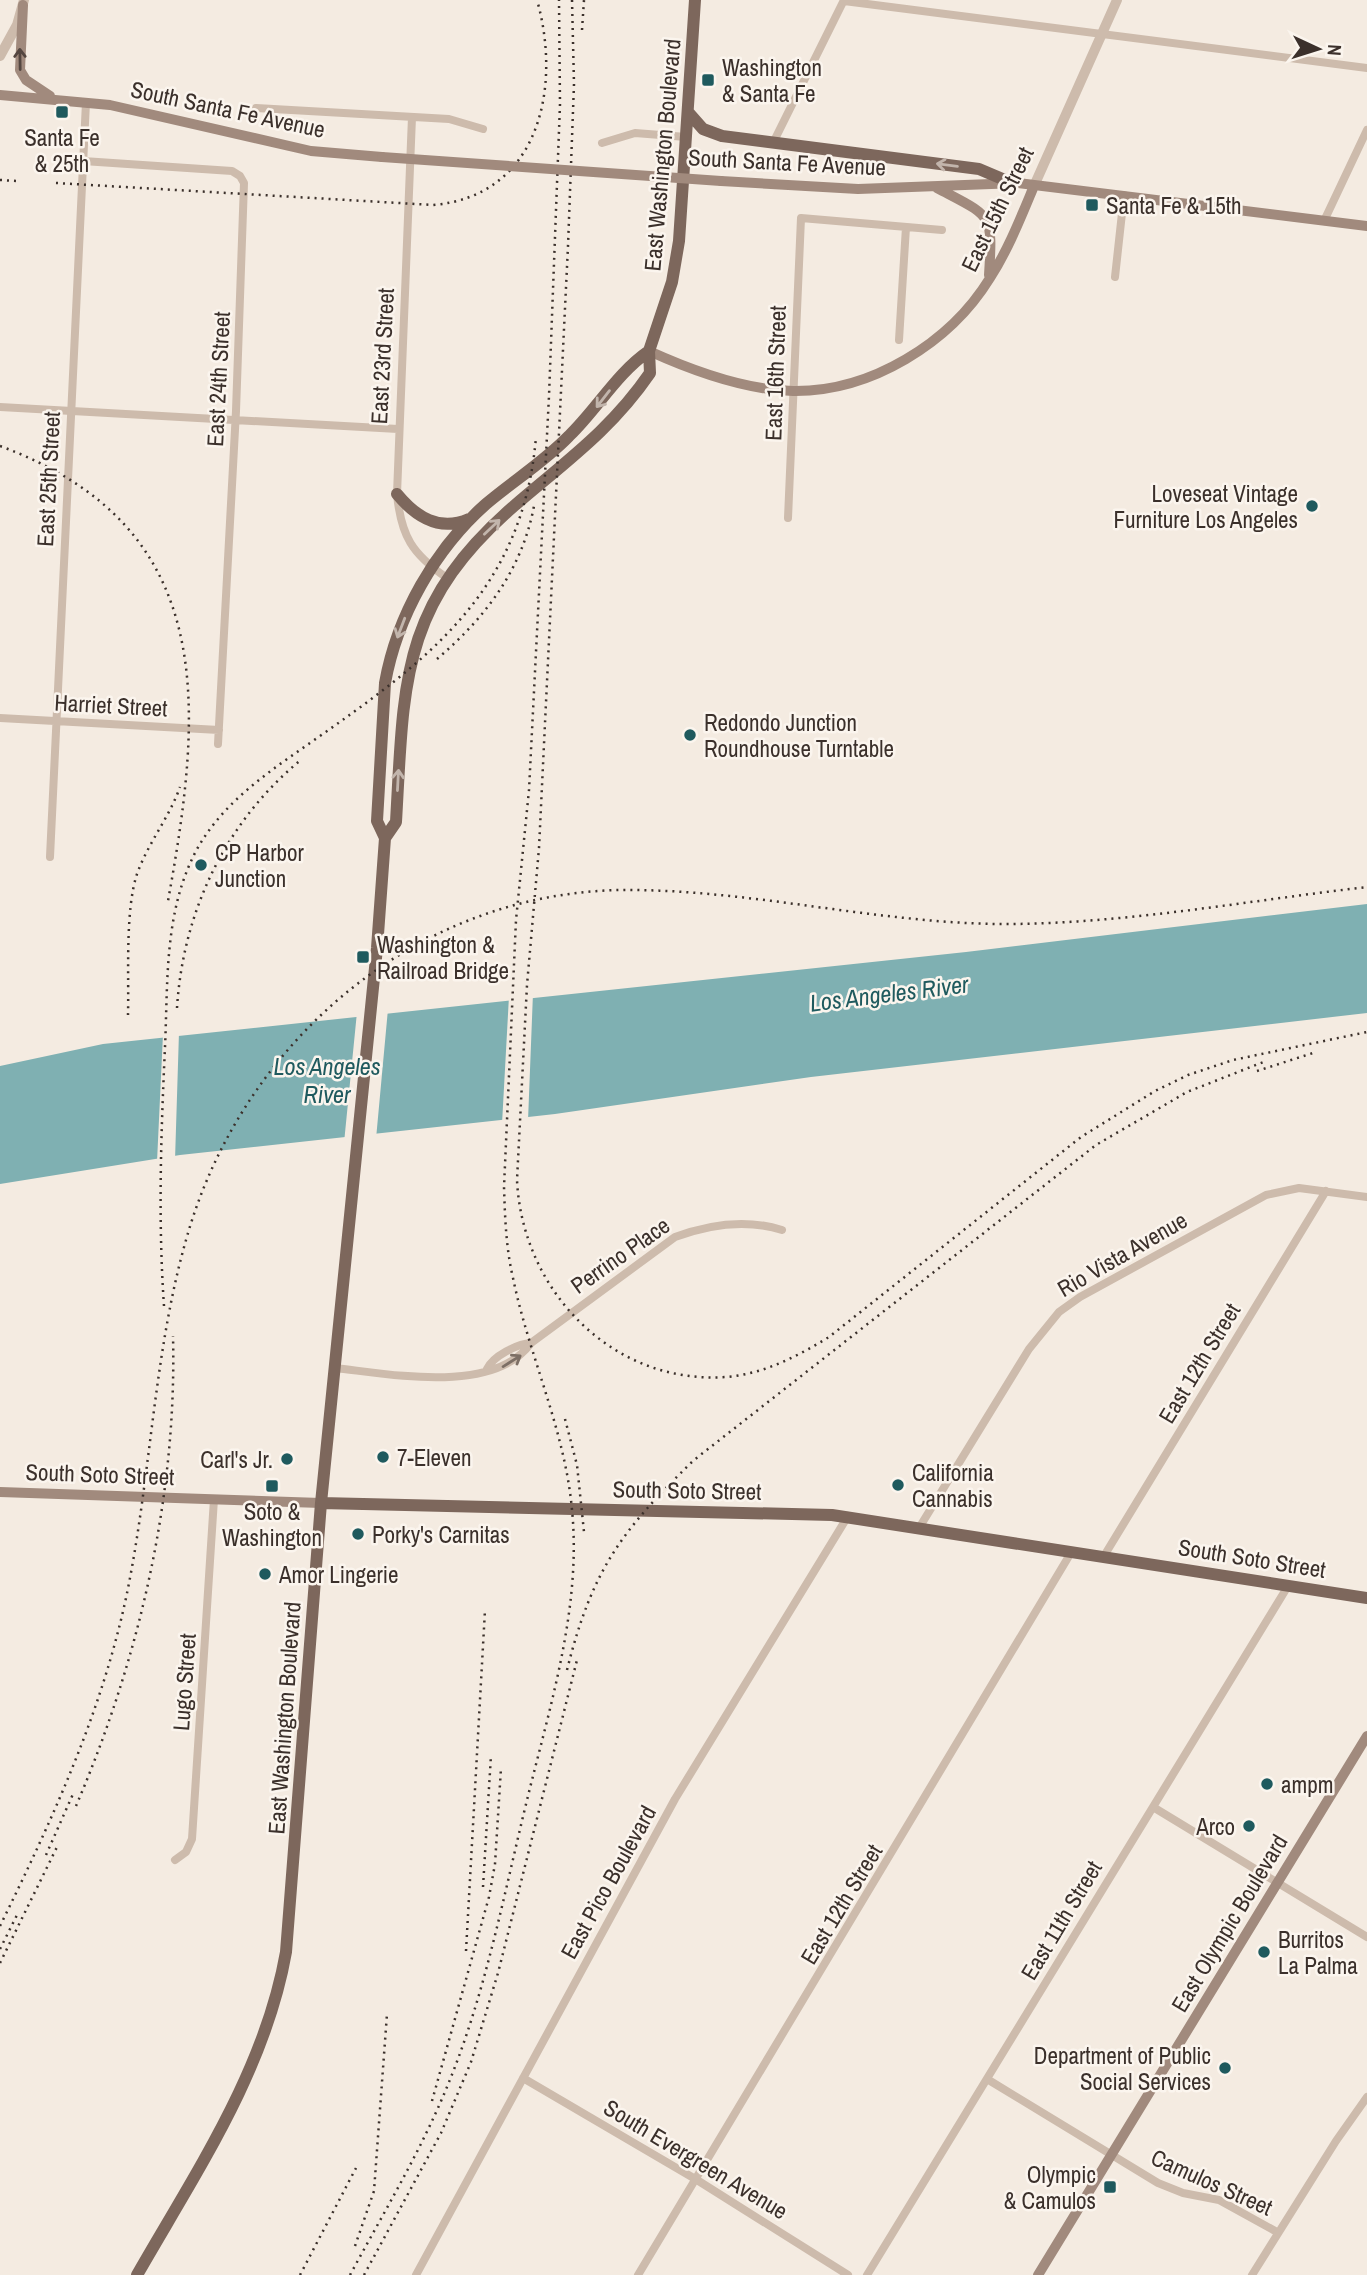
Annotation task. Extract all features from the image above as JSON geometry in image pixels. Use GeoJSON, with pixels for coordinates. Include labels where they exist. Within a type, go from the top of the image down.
{"type":"FeatureCollection","features":[{"type":"Feature","properties":{"kind":"main road","name":"East Washington Boulevard"},"geometry":{"type":"LineString","coordinates":[[385,838],[396,822],[406,677],[425,620],[447,578],[486,532],[581,452],[630,401],[650,373],[649,351],[673,282],[679,241],[695,0]]}},
{"type":"Feature","properties":{"kind":"main road"},"geometry":{"type":"LineString","coordinates":[[24,2],[19,67],[26,80],[52,98]]}},
{"type":"Feature","properties":{"kind":"main road","name":"South Santa Fe Avenue"},"geometry":{"type":"LineString","coordinates":[[0,95],[86,102],[311,151],[858,189],[1012,183],[1367,226]]}},
{"type":"Feature","properties":{"kind":"main road"},"geometry":{"type":"LineString","coordinates":[[688,112],[709,132],[773,143],[979,169],[1012,183]]}},
{"type":"Feature","properties":{"kind":"main road","name":"East 15th Street"},"geometry":{"type":"LineString","coordinates":[[649,351],[678,364],[743,384],[793,391],[850,383],[901,362],[946,329],[989,281],[1034,186]]}},
{"type":"Feature","properties":{"kind":"main road"},"geometry":{"type":"LineString","coordinates":[[934,187],[973,206],[987,218],[992,234],[989,281]]}},
{"type":"Feature","properties":{"kind":"main road","name":"East Washington Boulevard"},"geometry":{"type":"LineString","coordinates":[[137,2275],[242,2088],[264,2040],[278,1992],[290,1913],[321,1503],[373,991],[385,838],[377,821],[387,671],[408,611],[432,568],[473,517],[567,439],[630,364],[649,351]]}},
{"type":"Feature","properties":{"kind":"main road"},"geometry":{"type":"LineString","coordinates":[[397,494],[417,515],[433,523],[452,524],[473,517]]}},
{"type":"Feature","properties":{"kind":"main road","name":"South Soto Street"},"geometry":{"type":"LineString","coordinates":[[0,1492],[848,1516],[1367,1598]]}},
{"type":"Feature","properties":{"kind":"main road","name":"East Olympic Boulevard"},"geometry":{"type":"LineString","coordinates":[[1038,2275],[1367,1737]]}},
{"type":"Feature","properties":{"kind":"street"},"geometry":{"type":"LineString","coordinates":[[773,143],[844,0],[1367,68]]}},
{"type":"Feature","properties":{"kind":"street","name":"East 15th Street"},"geometry":{"type":"LineString","coordinates":[[1034,186],[1117,0]]}},
{"type":"Feature","properties":{"kind":"street"},"geometry":{"type":"LineString","coordinates":[[0,56],[17,25],[24,2]]}},
{"type":"Feature","properties":{"kind":"street","name":"East 25th Street"},"geometry":{"type":"LineString","coordinates":[[50,857],[86,102]]}},
{"type":"Feature","properties":{"kind":"street","name":"South Santa Fe Avenue"},"geometry":{"type":"LineString","coordinates":[[256,108],[449,119],[483,129]]}},
{"type":"Feature","properties":{"kind":"street","name":"East 23rd Street"},"geometry":{"type":"LineString","coordinates":[[412,117],[397,494],[402,526],[412,547],[432,568],[447,578]]}},
{"type":"Feature","properties":{"kind":"street"},"geometry":{"type":"LineString","coordinates":[[1324,221],[1367,130]]}},
{"type":"Feature","properties":{"kind":"street","name":"South Santa Fe Avenue"},"geometry":{"type":"LineString","coordinates":[[602,143],[635,133],[686,137]]}},
{"type":"Feature","properties":{"kind":"street","name":"East 24th Street"},"geometry":{"type":"LineString","coordinates":[[83,161],[232,171],[240,176],[245,194],[218,744]]}},
{"type":"Feature","properties":{"kind":"street"},"geometry":{"type":"LineString","coordinates":[[1115,277],[1124,195]]}},
{"type":"Feature","properties":{"kind":"street","name":"East 16th Street"},"geometry":{"type":"LineString","coordinates":[[788,518],[800,229],[804,216],[906,227]]}},
{"type":"Feature","properties":{"kind":"street"},"geometry":{"type":"LineString","coordinates":[[899,340],[906,227],[942,230]]}},
{"type":"Feature","properties":{"kind":"street"},"geometry":{"type":"LineString","coordinates":[[0,407],[398,429]]}},
{"type":"Feature","properties":{"kind":"street","name":"Harriet Street"},"geometry":{"type":"LineString","coordinates":[[0,718],[219,730]]}},
{"type":"Feature","properties":{"kind":"street","name":"Rio Vista Avenue"},"geometry":{"type":"LineString","coordinates":[[919,1528],[1029,1349],[1059,1312],[1080,1297],[1266,1195],[1299,1188],[1367,1197]]}},
{"type":"Feature","properties":{"kind":"street","name":"East 12th Street"},"geometry":{"type":"LineString","coordinates":[[1104,1556],[1326,1191]]}},
{"type":"Feature","properties":{"kind":"street","name":"Perrino Place"},"geometry":{"type":"LineString","coordinates":[[335,1368],[445,1377],[487,1369],[490,1363],[520,1344],[531,1343],[675,1237],[697,1230],[757,1222],[782,1230]]}},
{"type":"Feature","properties":{"kind":"street","name":"Lugo Street"},"geometry":{"type":"LineString","coordinates":[[175,1860],[186,1852],[192,1839],[214,1499]]}},
{"type":"Feature","properties":{"kind":"street","name":"East Pico Boulevard"},"geometry":{"type":"LineString","coordinates":[[416,2275],[675,1799],[848,1516]]}},
{"type":"Feature","properties":{"kind":"street","name":"East 12th Street"},"geometry":{"type":"LineString","coordinates":[[638,2275],[1072,1551]]}},
{"type":"Feature","properties":{"kind":"street","name":"East 11th Street"},"geometry":{"type":"LineString","coordinates":[[867,2275],[1288,1586]]}},
{"type":"Feature","properties":{"kind":"street"},"geometry":{"type":"LineString","coordinates":[[1153,1807],[1367,1937]]}},
{"type":"Feature","properties":{"kind":"street","name":"South Evergreen Avenue"},"geometry":{"type":"LineString","coordinates":[[523,2078],[697,2180],[848,2275]]}},
{"type":"Feature","properties":{"kind":"street","name":"Camulos Street"},"geometry":{"type":"LineString","coordinates":[[987,2079],[1112,2156],[1172,2189],[1219,2200],[1277,2232]]}},
{"type":"Feature","properties":{"kind":"street"},"geometry":{"type":"LineString","coordinates":[[1252,2275],[1277,2232],[1367,2097]]}},
{"type":"Feature","properties":{"kind":"water","name":"Los Angeles River"},"geometry":{"type":"Polygon","coordinates":[[[1367,904],[1367,1013],[811,1077],[555,1114],[180,1155],[0,1184],[0,1066],[103,1044],[966,952],[1367,904]]]}},
{"type":"Feature","properties":{"kind":"pier"},"geometry":{"type":"Polygon","coordinates":[[[533,993],[528,1121],[502,1124],[509,996],[533,993]]]}},
{"type":"Feature","properties":{"kind":"pier"},"geometry":{"type":"Polygon","coordinates":[[[388,1009],[376,1139],[344,1143],[357,1012],[388,1009]]]}},
{"type":"Feature","properties":{"kind":"pier"},"geometry":{"type":"Polygon","coordinates":[[[179,1032],[175,1160],[157,1162],[163,1034],[179,1032]]]}},
{"type":"Feature","properties":{"kind":"railway"},"geometry":{"type":"LineString","coordinates":[[56,183],[433,205],[469,197],[497,182],[519,159],[534,132],[543,101],[546,68],[544,34],[537,0]]}},
{"type":"Feature","properties":{"kind":"railway"},"geometry":{"type":"LineString","coordinates":[[350,2275],[429,2128],[451,2077],[476,2004],[557,1680],[573,1578],[574,1544],[568,1480],[513,1278],[507,1244],[504,1187],[516,920],[529,790],[549,396],[560,104],[559,0]]}},
{"type":"Feature","properties":{"kind":"railway"},"geometry":{"type":"LineString","coordinates":[[572,0],[574,84],[568,246],[539,848],[527,985],[517,1180],[523,1220],[536,1258],[555,1293],[581,1323],[611,1347],[646,1365],[684,1375],[726,1377],[767,1368],[829,1337],[1081,1137],[1155,1091],[1188,1075],[1233,1060],[1367,1032]]}},
{"type":"Feature","properties":{"kind":"railway"},"geometry":{"type":"LineString","coordinates":[[582,30],[584,0]]}},
{"type":"Feature","properties":{"kind":"railway"},"geometry":{"type":"LineString","coordinates":[[0,180],[18,181]]}},
{"type":"Feature","properties":{"kind":"railway"},"geometry":{"type":"LineString","coordinates":[[164,1306],[161,1176],[168,972],[173,922],[186,874],[207,834],[247,790],[393,682],[429,651],[462,617],[490,580],[512,539],[527,491],[536,437]]}},
{"type":"Feature","properties":{"kind":"railway"},"geometry":{"type":"LineString","coordinates":[[0,446],[72,481],[124,524],[159,575],[180,632],[188,694],[187,760],[180,829],[168,901]]}},
{"type":"Feature","properties":{"kind":"railway"},"geometry":{"type":"LineString","coordinates":[[437,659],[471,627],[499,591],[521,551],[534,506]]}},
{"type":"Feature","properties":{"kind":"railway"},"geometry":{"type":"LineString","coordinates":[[177,1008],[188,937],[213,870],[251,810],[302,759]]}},
{"type":"Feature","properties":{"kind":"railway"},"geometry":{"type":"LineString","coordinates":[[128,1015],[129,924],[133,889],[142,863],[180,787]]}},
{"type":"Feature","properties":{"kind":"railway"},"geometry":{"type":"LineString","coordinates":[[0,1926],[73,1766],[116,1641],[134,1553],[159,1373],[175,1284],[186,1240],[213,1167],[250,1100],[296,1040],[351,988],[414,946],[482,915],[556,896],[634,890],[679,892],[724,895],[905,918],[996,924],[1089,921],[1367,887]]}},
{"type":"Feature","properties":{"kind":"railway"},"geometry":{"type":"LineString","coordinates":[[1257,1071],[1313,1053]]}},
{"type":"Feature","properties":{"kind":"railway"},"geometry":{"type":"LineString","coordinates":[[567,1670],[587,1605],[612,1554],[647,1509],[694,1460],[1096,1145],[1187,1092],[1266,1061]]}},
{"type":"Feature","properties":{"kind":"railway"},"geometry":{"type":"LineString","coordinates":[[76,1806],[118,1693],[150,1576],[168,1457],[173,1396],[173,1336]]}},
{"type":"Feature","properties":{"kind":"railway"},"geometry":{"type":"LineString","coordinates":[[565,1419],[577,1465],[584,1532]]}},
{"type":"Feature","properties":{"kind":"railway"},"geometry":{"type":"LineString","coordinates":[[466,1951],[485,1610]]}},
{"type":"Feature","properties":{"kind":"railway"},"geometry":{"type":"LineString","coordinates":[[364,2275],[441,2133],[471,2062],[498,1973],[577,1660]]}},
{"type":"Feature","properties":{"kind":"railway"},"geometry":{"type":"LineString","coordinates":[[483,1887],[491,1755]]}},
{"type":"Feature","properties":{"kind":"railway"},"geometry":{"type":"LineString","coordinates":[[432,2101],[489,1897],[495,1864],[501,1768]]}},
{"type":"Feature","properties":{"kind":"railway"},"geometry":{"type":"LineString","coordinates":[[46,1855],[73,1794]]}},
{"type":"Feature","properties":{"kind":"railway"},"geometry":{"type":"LineString","coordinates":[[0,1963],[57,1847]]}},
{"type":"Feature","properties":{"kind":"railway"},"geometry":{"type":"LineString","coordinates":[[0,1949],[17,1915]]}},
{"type":"Feature","properties":{"kind":"railway"},"geometry":{"type":"LineString","coordinates":[[355,2246],[374,2191],[387,2014]]}},
{"type":"Feature","properties":{"kind":"railway"},"geometry":{"type":"LineString","coordinates":[[300,2275],[356,2168]]}},
{"type":"Feature","properties":{"kind":"place","name":"Washington & Santa Fe"},"geometry":{"type":"Point","coordinates":[708,80]}},
{"type":"Feature","properties":{"kind":"place","name":"Santa Fe & 25th"},"geometry":{"type":"Point","coordinates":[62,112]}},
{"type":"Feature","properties":{"kind":"place","name":"Santa Fe & 15th"},"geometry":{"type":"Point","coordinates":[1092,205]}},
{"type":"Feature","properties":{"kind":"place","name":"Loveseat Vintage Furniture Los Angeles"},"geometry":{"type":"Point","coordinates":[1312,506]}},
{"type":"Feature","properties":{"kind":"place","name":"Redondo Junction Roundhouse Turntable"},"geometry":{"type":"Point","coordinates":[690,735]}},
{"type":"Feature","properties":{"kind":"place","name":"CP Harbor Junction"},"geometry":{"type":"Point","coordinates":[201,865]}},
{"type":"Feature","properties":{"kind":"place","name":"Washington & Railroad Bridge"},"geometry":{"type":"Point","coordinates":[363,957]}},
{"type":"Feature","properties":{"kind":"place","name":"7-Eleven"},"geometry":{"type":"Point","coordinates":[383,1457]}},
{"type":"Feature","properties":{"kind":"place","name":"Carl's Jr."},"geometry":{"type":"Point","coordinates":[287,1459]}},
{"type":"Feature","properties":{"kind":"place","name":"California Cannabis"},"geometry":{"type":"Point","coordinates":[898,1485]}},
{"type":"Feature","properties":{"kind":"place","name":"Soto & Washington"},"geometry":{"type":"Point","coordinates":[272,1486]}},
{"type":"Feature","properties":{"kind":"place","name":"Porky's Carnitas"},"geometry":{"type":"Point","coordinates":[358,1534]}},
{"type":"Feature","properties":{"kind":"place","name":"Amor Lingerie"},"geometry":{"type":"Point","coordinates":[265,1574]}},
{"type":"Feature","properties":{"kind":"place","name":"ampm"},"geometry":{"type":"Point","coordinates":[1267,1784]}},
{"type":"Feature","properties":{"kind":"place","name":"Arco"},"geometry":{"type":"Point","coordinates":[1249,1826]}},
{"type":"Feature","properties":{"kind":"place","name":"Burritos La Palma"},"geometry":{"type":"Point","coordinates":[1264,1952]}},
{"type":"Feature","properties":{"kind":"place","name":"Department of Public Social Services"},"geometry":{"type":"Point","coordinates":[1225,2068]}},
{"type":"Feature","properties":{"kind":"place","name":"Olympic & Camulos"},"geometry":{"type":"Point","coordinates":[1110,2187]}}]}
